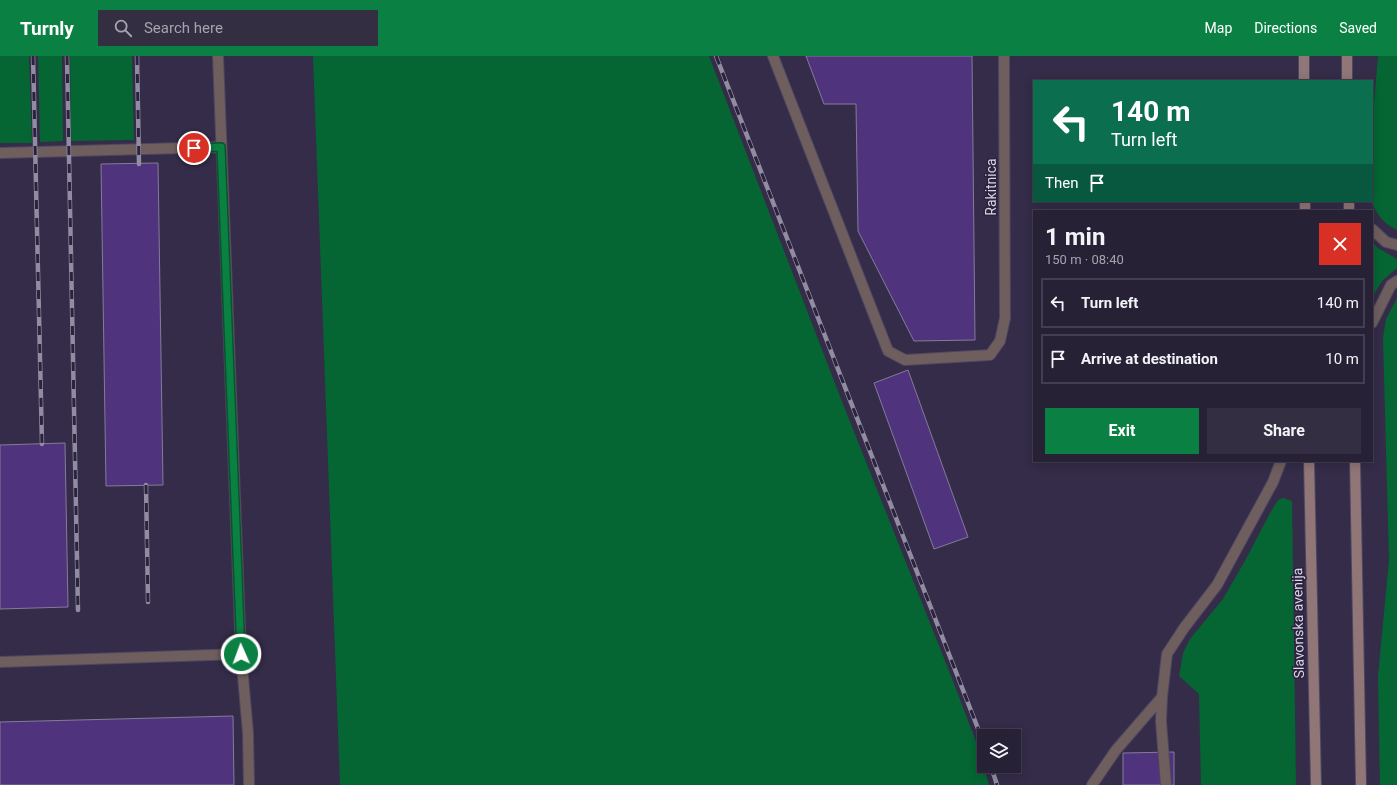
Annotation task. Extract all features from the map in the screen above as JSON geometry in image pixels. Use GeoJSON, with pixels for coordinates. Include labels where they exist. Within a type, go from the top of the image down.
{"type":"FeatureCollection","features":[{"type":"Feature","properties":{"kind":"main road"},"geometry":{"type":"LineString","coordinates":[[1304,56],[1304,80]]}},
{"type":"Feature","properties":{"kind":"main road"},"geometry":{"type":"LineString","coordinates":[[1347,56],[1347,80]]}},
{"type":"Feature","properties":{"kind":"main road","name":"Slavonska avenija"},"geometry":{"type":"LineString","coordinates":[[1309,462],[1316,785]]}},
{"type":"Feature","properties":{"kind":"main road"},"geometry":{"type":"LineString","coordinates":[[1355,462],[1361,785]]}},
{"type":"Feature","properties":{"kind":"street"},"geometry":{"type":"LineString","coordinates":[[218,56],[241,654],[248,733],[249,785]]}},
{"type":"Feature","properties":{"kind":"street","name":"Rakitnica"},"geometry":{"type":"LineString","coordinates":[[773,56],[888,351],[905,360],[990,355],[1000,341],[1005,318],[1004,56]]}},
{"type":"Feature","properties":{"kind":"street"},"geometry":{"type":"LineString","coordinates":[[0,153],[221,147]]}},
{"type":"Feature","properties":{"kind":"street"},"geometry":{"type":"LineString","coordinates":[[1373,231],[1386,242],[1397,245]]}},
{"type":"Feature","properties":{"kind":"street"},"geometry":{"type":"LineString","coordinates":[[1373,321],[1391,285],[1397,281]]}},
{"type":"Feature","properties":{"kind":"street"},"geometry":{"type":"LineString","coordinates":[[1166,785],[1162,697],[1167,654],[1184,628],[1217,585],[1273,482],[1281,462]]}},
{"type":"Feature","properties":{"kind":"street"},"geometry":{"type":"LineString","coordinates":[[0,662],[241,654]]}},
{"type":"Feature","properties":{"kind":"street"},"geometry":{"type":"LineString","coordinates":[[1092,785],[1116,750],[1162,697]]}},
{"type":"Feature","properties":{"kind":"green space"},"geometry":{"type":"Polygon","coordinates":[[[0,56],[29,56],[32,143],[0,143],[0,56]]]}},
{"type":"Feature","properties":{"kind":"green space"},"geometry":{"type":"Polygon","coordinates":[[[38,56],[62,56],[63,141],[40,142],[38,56]]]}},
{"type":"Feature","properties":{"kind":"green space"},"geometry":{"type":"Polygon","coordinates":[[[70,56],[132,56],[134,140],[71,141],[70,56]]]}},
{"type":"Feature","properties":{"kind":"green space"},"geometry":{"type":"Polygon","coordinates":[[[313,56],[709,56],[841,399],[977,744],[977,773],[986,773],[989,785],[340,785],[313,56]]]}},
{"type":"Feature","properties":{"kind":"green space"},"geometry":{"type":"Polygon","coordinates":[[[1378,56],[1397,56],[1397,230],[1388,225],[1381,218],[1372,202],[1373,202],[1373,114],[1378,56]]]}},
{"type":"Feature","properties":{"kind":"green space"},"geometry":{"type":"Polygon","coordinates":[[[1373,243],[1378,248],[1397,259],[1397,268],[1382,281],[1374,294],[1373,243]]]}},
{"type":"Feature","properties":{"kind":"green space"},"geometry":{"type":"Polygon","coordinates":[[[1397,298],[1397,785],[1380,785],[1378,676],[1389,560],[1383,338],[1386,319],[1397,298]]]}},
{"type":"Feature","properties":{"kind":"green space"},"geometry":{"type":"Polygon","coordinates":[[[1283,498],[1292,501],[1296,785],[1201,785],[1199,694],[1179,676],[1183,653],[1190,639],[1223,599],[1270,513],[1278,500],[1283,498]]]}},
{"type":"Feature","properties":{"kind":"building"},"geometry":{"type":"Polygon","coordinates":[[[806,56],[972,56],[975,340],[914,341],[858,231],[856,104],[824,104],[806,56]]]}},
{"type":"Feature","properties":{"kind":"building"},"geometry":{"type":"Polygon","coordinates":[[[158,163],[163,485],[106,486],[101,164],[158,163]]]}},
{"type":"Feature","properties":{"kind":"building"},"geometry":{"type":"Polygon","coordinates":[[[908,370],[968,537],[934,549],[874,383],[908,370]]]}},
{"type":"Feature","properties":{"kind":"building"},"geometry":{"type":"Polygon","coordinates":[[[65,443],[68,607],[0,609],[0,445],[65,443]]]}},
{"type":"Feature","properties":{"kind":"building"},"geometry":{"type":"Polygon","coordinates":[[[233,716],[234,785],[0,785],[0,722],[233,716]]]}},
{"type":"Feature","properties":{"kind":"building"},"geometry":{"type":"Polygon","coordinates":[[[1174,752],[1174,785],[1123,785],[1123,753],[1174,752]]]}},
{"type":"Feature","properties":{"kind":"railway"},"geometry":{"type":"LineString","coordinates":[[33,56],[42,444]]}},
{"type":"Feature","properties":{"kind":"railway"},"geometry":{"type":"LineString","coordinates":[[67,56],[78,610]]}},
{"type":"Feature","properties":{"kind":"railway"},"geometry":{"type":"LineString","coordinates":[[137,56],[139,164]]}},
{"type":"Feature","properties":{"kind":"railway"},"geometry":{"type":"LineString","coordinates":[[716,56],[978,729]]}},
{"type":"Feature","properties":{"kind":"railway"},"geometry":{"type":"LineString","coordinates":[[146,485],[148,602]]}},
{"type":"Feature","properties":{"kind":"railway"},"geometry":{"type":"LineString","coordinates":[[993,773],[997,785]]}},
{"type":"Feature","properties":{"kind":"route"},"geometry":{"type":"LineString","coordinates":[[194,148],[221,147],[241,654]]}}]}
